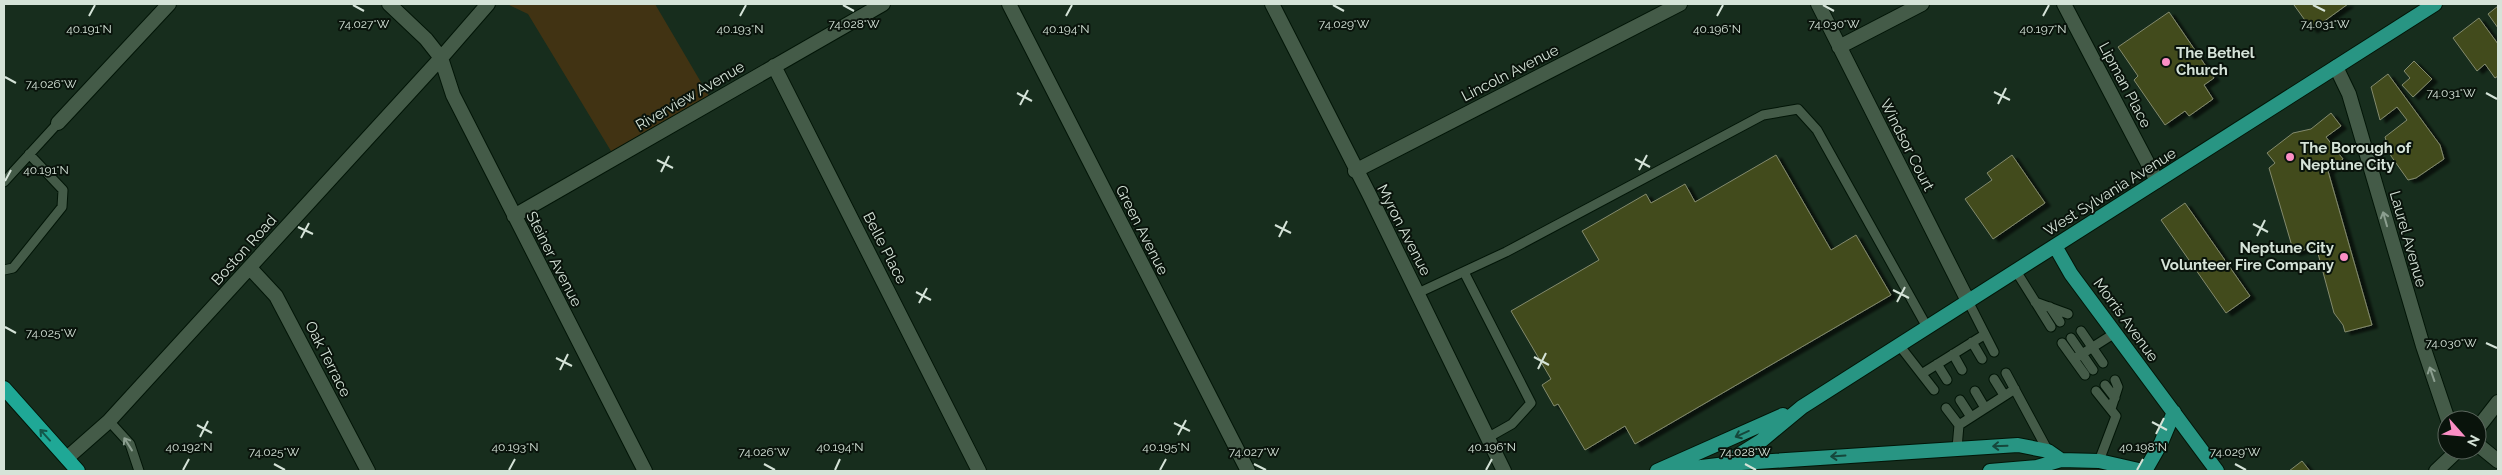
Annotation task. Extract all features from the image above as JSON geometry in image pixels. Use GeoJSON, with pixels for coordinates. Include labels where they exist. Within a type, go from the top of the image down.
{"type":"FeatureCollection","features":[{"type":"Feature","properties":{"kind":"highway"},"geometry":{"type":"LineString","coordinates":[[4,388],[78,471]]}},
{"type":"Feature","properties":{"kind":"main road","name":"West Sylvania Avenue"},"geometry":{"type":"LineString","coordinates":[[1713,471],[1760,440],[1802,407],[2435,4]]}},
{"type":"Feature","properties":{"kind":"main road","name":"Morris Avenue"},"geometry":{"type":"LineString","coordinates":[[2055,246],[2071,274],[2217,471]]}},
{"type":"Feature","properties":{"kind":"main road","name":"West Sylvania Avenue"},"geometry":{"type":"LineString","coordinates":[[1657,471],[1802,407]]}},
{"type":"Feature","properties":{"kind":"main road"},"geometry":{"type":"LineString","coordinates":[[1990,471],[2036,467],[2061,460],[2099,461],[2144,471],[2161,443],[2174,412]]}},
{"type":"Feature","properties":{"kind":"main road"},"geometry":{"type":"LineString","coordinates":[[1669,471],[1726,464],[2018,445],[2048,451],[2061,460]]}},
{"type":"Feature","properties":{"kind":"street"},"geometry":{"type":"LineString","coordinates":[[58,124],[169,4]]}},
{"type":"Feature","properties":{"kind":"street"},"geometry":{"type":"LineString","coordinates":[[389,4],[426,39],[441,58]]}},
{"type":"Feature","properties":{"kind":"street","name":"Boston Road"},"geometry":{"type":"LineString","coordinates":[[67,458],[109,421],[441,58],[488,4]]}},
{"type":"Feature","properties":{"kind":"street","name":"Riverview Avenue"},"geometry":{"type":"LineString","coordinates":[[514,216],[883,4]]}},
{"type":"Feature","properties":{"kind":"street","name":"Green Avenue"},"geometry":{"type":"LineString","coordinates":[[1009,4],[1248,471]]}},
{"type":"Feature","properties":{"kind":"street","name":"Myron Avenue"},"geometry":{"type":"LineString","coordinates":[[1272,4],[1418,293],[1504,471]]}},
{"type":"Feature","properties":{"kind":"street","name":"Lincoln Avenue"},"geometry":{"type":"LineString","coordinates":[[1355,171],[1680,4]]}},
{"type":"Feature","properties":{"kind":"street","name":"Windsor Court"},"geometry":{"type":"LineString","coordinates":[[1818,4],[1968,301]]}},
{"type":"Feature","properties":{"kind":"street"},"geometry":{"type":"LineString","coordinates":[[1839,47],[1922,4]]}},
{"type":"Feature","properties":{"kind":"street","name":"Lipman Place"},"geometry":{"type":"LineString","coordinates":[[2064,4],[2157,181]]}},
{"type":"Feature","properties":{"kind":"street","name":"Steiner Avenue"},"geometry":{"type":"LineString","coordinates":[[441,58],[453,95],[645,471]]}},
{"type":"Feature","properties":{"kind":"street","name":"Belle Place"},"geometry":{"type":"LineString","coordinates":[[774,66],[979,471]]}},
{"type":"Feature","properties":{"kind":"street","name":"Laurel Avenue"},"geometry":{"type":"LineString","coordinates":[[2336,67],[2349,94],[2423,346],[2445,410]]}},
{"type":"Feature","properties":{"kind":"street","name":"Oak Terrace"},"geometry":{"type":"LineString","coordinates":[[250,268],[276,296],[368,471]]}},
{"type":"Feature","properties":{"kind":"street"},"geometry":{"type":"LineString","coordinates":[[2487,416],[2498,402]]}},
{"type":"Feature","properties":{"kind":"street"},"geometry":{"type":"LineString","coordinates":[[2487,452],[2498,461]]}},
{"type":"Feature","properties":{"kind":"street"},"geometry":{"type":"LineString","coordinates":[[2436,471],[2448,460]]}},
{"type":"Feature","properties":{"kind":"lane"},"geometry":{"type":"LineString","coordinates":[[1418,293],[1464,272],[1763,115],[1798,110],[1817,130],[1927,327]]}},
{"type":"Feature","properties":{"kind":"lane"},"geometry":{"type":"LineString","coordinates":[[4,182],[58,124]]}},
{"type":"Feature","properties":{"kind":"lane"},"geometry":{"type":"LineString","coordinates":[[4,270],[13,268],[62,208],[63,190],[29,154]]}},
{"type":"Feature","properties":{"kind":"lane"},"geometry":{"type":"LineString","coordinates":[[2016,271],[2051,327]]}},
{"type":"Feature","properties":{"kind":"lane"},"geometry":{"type":"LineString","coordinates":[[1464,272],[1531,403],[1512,424],[1489,437]]}},
{"type":"Feature","properties":{"kind":"lane"},"geometry":{"type":"LineString","coordinates":[[1968,301],[1994,352]]}},
{"type":"Feature","properties":{"kind":"lane"},"geometry":{"type":"LineString","coordinates":[[2035,302],[2068,314]]}},
{"type":"Feature","properties":{"kind":"lane"},"geometry":{"type":"LineString","coordinates":[[2050,307],[2060,322]]}},
{"type":"Feature","properties":{"kind":"lane"},"geometry":{"type":"LineString","coordinates":[[2081,331],[2103,363]]}},
{"type":"Feature","properties":{"kind":"lane"},"geometry":{"type":"LineString","coordinates":[[2074,359],[2115,333]]}},
{"type":"Feature","properties":{"kind":"lane"},"geometry":{"type":"LineString","coordinates":[[1923,373],[1984,335]]}},
{"type":"Feature","properties":{"kind":"lane"},"geometry":{"type":"LineString","coordinates":[[2071,338],[2093,370]]}},
{"type":"Feature","properties":{"kind":"lane"},"geometry":{"type":"LineString","coordinates":[[1972,342],[1982,359]]}},
{"type":"Feature","properties":{"kind":"lane"},"geometry":{"type":"LineString","coordinates":[[2062,343],[2085,375]]}},
{"type":"Feature","properties":{"kind":"lane"},"geometry":{"type":"LineString","coordinates":[[1900,345],[1934,390]]}},
{"type":"Feature","properties":{"kind":"lane"},"geometry":{"type":"LineString","coordinates":[[1953,354],[1962,370]]}},
{"type":"Feature","properties":{"kind":"lane"},"geometry":{"type":"LineString","coordinates":[[1937,364],[1947,380]]}},
{"type":"Feature","properties":{"kind":"lane"},"geometry":{"type":"LineString","coordinates":[[2006,373],[2048,451]]}},
{"type":"Feature","properties":{"kind":"lane"},"geometry":{"type":"LineString","coordinates":[[1994,379],[2004,396]]}},
{"type":"Feature","properties":{"kind":"lane"},"geometry":{"type":"LineString","coordinates":[[2111,409],[2118,387],[2115,380]]}},
{"type":"Feature","properties":{"kind":"lane"},"geometry":{"type":"LineString","coordinates":[[2105,385],[2115,398]]}},
{"type":"Feature","properties":{"kind":"lane"},"geometry":{"type":"LineString","coordinates":[[1958,424],[2015,388]]}},
{"type":"Feature","properties":{"kind":"lane"},"geometry":{"type":"LineString","coordinates":[[1975,391],[1985,408]]}},
{"type":"Feature","properties":{"kind":"lane"},"geometry":{"type":"LineString","coordinates":[[2096,391],[2116,416],[2099,461]]}},
{"type":"Feature","properties":{"kind":"lane"},"geometry":{"type":"LineString","coordinates":[[1960,400],[1971,417]]}},
{"type":"Feature","properties":{"kind":"lane"},"geometry":{"type":"LineString","coordinates":[[1946,408],[1958,424],[1957,448]]}},
{"type":"Feature","properties":{"kind":"lane"},"geometry":{"type":"LineString","coordinates":[[109,421],[130,444],[139,471]]}},
{"type":"Feature","properties":{"kind":"shaded area"},"geometry":{"type":"Polygon","coordinates":[[[507,4],[655,4],[712,101],[614,156],[528,14],[507,4]]]}},
{"type":"Feature","properties":{"kind":"building"},"geometry":{"type":"Polygon","coordinates":[[[2348,4],[2312,30],[2294,5],[2348,4]]]}},
{"type":"Feature","properties":{"kind":"building"},"geometry":{"type":"Polygon","coordinates":[[[2498,6],[2498,28],[2488,14],[2498,6]]]}},
{"type":"Feature","properties":{"kind":"building","name":"The Bethel Church"},"geometry":{"type":"Polygon","coordinates":[[[2169,12],[2214,78],[2204,85],[2213,99],[2189,116],[2185,111],[2165,125],[2134,80],[2138,76],[2118,47],[2169,12]]]}},
{"type":"Feature","properties":{"kind":"building"},"geometry":{"type":"Polygon","coordinates":[[[2479,18],[2498,44],[2498,76],[2495,78],[2485,64],[2477,71],[2453,38],[2479,18]]]}},
{"type":"Feature","properties":{"kind":"building"},"geometry":{"type":"Polygon","coordinates":[[[2414,61],[2432,79],[2413,97],[2402,85],[2410,78],[2404,71],[2414,61]]]}},
{"type":"Feature","properties":{"kind":"building"},"geometry":{"type":"Polygon","coordinates":[[[2388,74],[2440,145],[2444,159],[2416,178],[2408,180],[2391,156],[2385,137],[2407,120],[2397,107],[2380,120],[2371,87],[2388,74]]]}},
{"type":"Feature","properties":{"kind":"building"},"geometry":{"type":"Polygon","coordinates":[[[2331,113],[2341,126],[2326,137],[2343,159],[2328,171],[2372,325],[2345,332],[2343,325],[2334,313],[2316,246],[2294,253],[2269,168],[2275,163],[2267,153],[2293,133],[2311,129],[2331,113]]]}},
{"type":"Feature","properties":{"kind":"building"},"geometry":{"type":"Polygon","coordinates":[[[1776,155],[1831,250],[1856,235],[1891,295],[1635,444],[1625,426],[1585,450],[1558,404],[1554,406],[1542,385],[1551,379],[1511,311],[1599,260],[1582,231],[1646,194],[1651,203],[1685,184],[1695,202],[1776,155]]]}},
{"type":"Feature","properties":{"kind":"building"},"geometry":{"type":"Polygon","coordinates":[[[2012,155],[2045,203],[1993,239],[1965,199],[1992,180],[1987,173],[2012,155]]]}},
{"type":"Feature","properties":{"kind":"building"},"geometry":{"type":"Polygon","coordinates":[[[2185,203],[2250,296],[2226,313],[2161,220],[2185,203]]]}},
{"type":"Feature","properties":{"kind":"building"},"geometry":{"type":"Polygon","coordinates":[[[2302,461],[2310,471],[2289,471],[2302,461]]]}},
{"type":"Feature","properties":{"kind":"place","name":"The Bethel Church"},"geometry":{"type":"Point","coordinates":[2166,62]}},
{"type":"Feature","properties":{"kind":"place","name":"The Borough of Neptune City"},"geometry":{"type":"Point","coordinates":[2290,157]}},
{"type":"Feature","properties":{"kind":"place","name":"Neptune City Volunteer Fire Company"},"geometry":{"type":"Point","coordinates":[2344,257]}}]}
